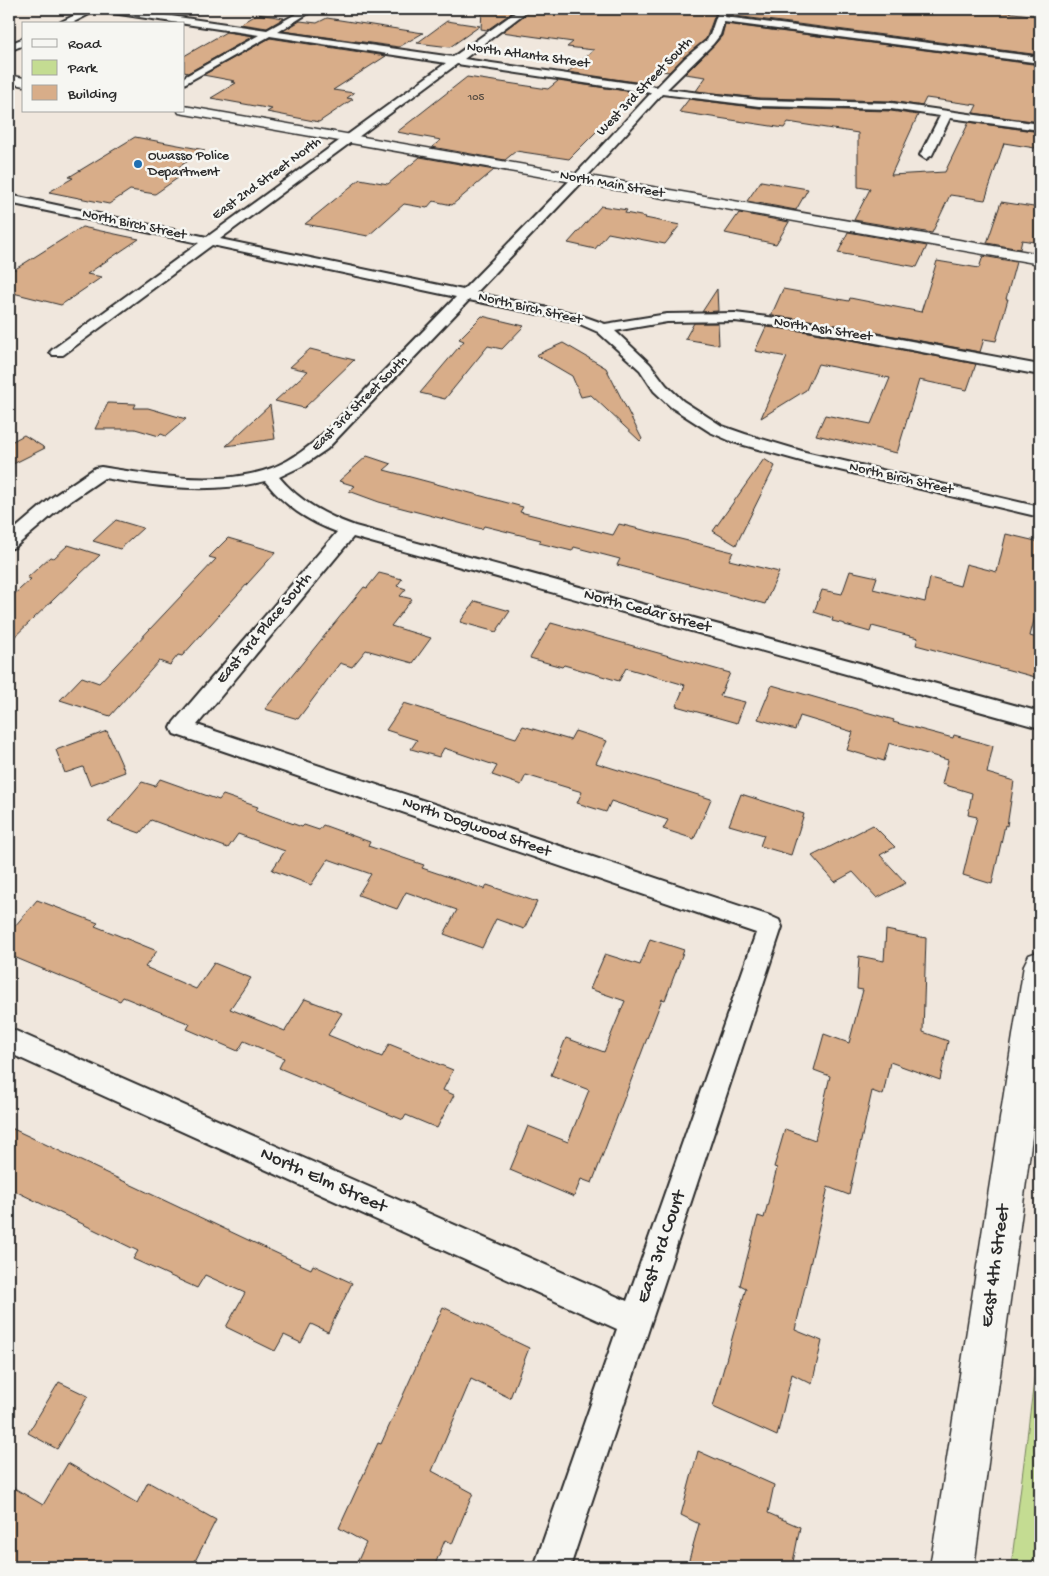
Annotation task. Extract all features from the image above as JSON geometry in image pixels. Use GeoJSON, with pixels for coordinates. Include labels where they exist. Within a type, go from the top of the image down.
{"type":"FeatureCollection","features":[{"type":"Feature","properties":{"kind":"main road"},"geometry":{"type":"LineString","coordinates":[[9,79],[22,82]]}},
{"type":"Feature","properties":{"kind":"main road","name":"North Main Street"},"geometry":{"type":"LineString","coordinates":[[185,110],[1040,259]]}},
{"type":"Feature","properties":{"kind":"main road","name":"East 4th Street"},"geometry":{"type":"LineString","coordinates":[[952,1567],[1032,1079],[1040,965]]}},
{"type":"Feature","properties":{"kind":"street"},"geometry":{"type":"LineString","coordinates":[[66,22],[94,9]]}},
{"type":"Feature","properties":{"kind":"street","name":"North Atlanta Street"},"geometry":{"type":"LineString","coordinates":[[106,9],[658,91],[759,103],[882,106],[1040,126]]}},
{"type":"Feature","properties":{"kind":"street"},"geometry":{"type":"LineString","coordinates":[[185,80],[311,9]]}},
{"type":"Feature","properties":{"kind":"street","name":"East 2nd Street North"},"geometry":{"type":"LineString","coordinates":[[58,352],[526,9]]}},
{"type":"Feature","properties":{"kind":"street"},"geometry":{"type":"LineString","coordinates":[[722,14],[1040,60]]}},
{"type":"Feature","properties":{"kind":"street","name":"West 3rd Street South"},"geometry":{"type":"LineString","coordinates":[[578,179],[658,91],[710,42],[722,14]]}},
{"type":"Feature","properties":{"kind":"street"},"geometry":{"type":"LineString","coordinates":[[9,48],[22,42]]}},
{"type":"Feature","properties":{"kind":"street"},"geometry":{"type":"LineString","coordinates":[[926,154],[947,113]]}},
{"type":"Feature","properties":{"kind":"street","name":"East 3rd Street South"},"geometry":{"type":"LineString","coordinates":[[9,543],[57,502],[101,472],[141,478],[237,482],[269,475],[305,458],[321,445],[578,179]]}},
{"type":"Feature","properties":{"kind":"street","name":"North Birch Street"},"geometry":{"type":"LineString","coordinates":[[9,199],[577,318],[603,329],[645,367],[660,388],[677,404],[724,432],[772,449],[1040,512]]}},
{"type":"Feature","properties":{"kind":"street","name":"North Ash Street"},"geometry":{"type":"LineString","coordinates":[[603,329],[667,318],[701,316],[735,318],[808,326],[1040,370]]}},
{"type":"Feature","properties":{"kind":"street","name":"North Cedar Street"},"geometry":{"type":"LineString","coordinates":[[269,475],[294,504],[320,519],[349,530],[1040,720]]}},
{"type":"Feature","properties":{"kind":"street","name":"East 3rd Place South"},"geometry":{"type":"LineString","coordinates":[[182,728],[349,530]]}},
{"type":"Feature","properties":{"kind":"street","name":"North Dogwood Street"},"geometry":{"type":"LineString","coordinates":[[182,728],[770,927]]}},
{"type":"Feature","properties":{"kind":"street","name":"East 3rd Court"},"geometry":{"type":"LineString","coordinates":[[552,1567],[770,927]]}},
{"type":"Feature","properties":{"kind":"street","name":"North Elm Street"},"geometry":{"type":"LineString","coordinates":[[9,1040],[636,1322]]}},
{"type":"Feature","properties":{"kind":"green space"},"geometry":{"type":"Polygon","coordinates":[[[1039,1340],[1040,1567],[1011,1567],[1039,1340]]]}},
{"type":"Feature","properties":{"kind":"building"},"geometry":{"type":"Polygon","coordinates":[[[482,9],[517,9],[487,30],[481,29],[482,9]]]}},
{"type":"Feature","properties":{"kind":"building"},"geometry":{"type":"Polygon","coordinates":[[[532,9],[717,9],[706,39],[669,72],[654,70],[642,83],[568,72],[594,50],[567,47],[573,42],[502,32],[532,9]]]}},
{"type":"Feature","properties":{"kind":"building"},"geometry":{"type":"Polygon","coordinates":[[[729,9],[977,9],[1040,16],[1040,55],[727,15],[729,9]]]}},
{"type":"Feature","properties":{"kind":"building"},"geometry":{"type":"Polygon","coordinates":[[[257,14],[284,18],[267,28],[240,24],[257,14]]]}},
{"type":"Feature","properties":{"kind":"building"},"geometry":{"type":"Polygon","coordinates":[[[327,18],[423,33],[399,47],[283,31],[300,21],[317,23],[327,18]]]}},
{"type":"Feature","properties":{"kind":"building"},"geometry":{"type":"Polygon","coordinates":[[[447,21],[480,26],[450,47],[417,43],[447,21]]]}},
{"type":"Feature","properties":{"kind":"building"},"geometry":{"type":"Polygon","coordinates":[[[725,24],[1040,65],[1040,122],[973,113],[977,105],[926,98],[922,106],[891,101],[759,98],[696,91],[706,77],[685,74],[722,36],[725,24]]]}},
{"type":"Feature","properties":{"kind":"building"},"geometry":{"type":"Polygon","coordinates":[[[226,32],[253,36],[188,73],[185,72],[185,55],[226,32]]]}},
{"type":"Feature","properties":{"kind":"building"},"geometry":{"type":"Polygon","coordinates":[[[270,38],[386,56],[333,90],[354,93],[347,98],[353,99],[319,122],[267,112],[272,109],[211,98],[236,83],[231,82],[235,81],[203,75],[270,38]]]}},
{"type":"Feature","properties":{"kind":"building"},"geometry":{"type":"Polygon","coordinates":[[[467,77],[548,89],[558,81],[633,92],[618,107],[621,107],[569,159],[516,151],[505,160],[432,147],[441,140],[397,132],[467,77]]]}},
{"type":"Feature","properties":{"kind":"building"},"geometry":{"type":"Polygon","coordinates":[[[689,99],[759,108],[891,111],[918,115],[891,175],[945,172],[969,122],[1040,132],[1040,146],[1036,145],[1035,148],[1004,143],[985,200],[950,195],[932,233],[854,220],[870,189],[858,187],[858,133],[788,122],[784,128],[679,112],[689,99]]]}},
{"type":"Feature","properties":{"kind":"building","name":"Owasso Police Department"},"geometry":{"type":"Polygon","coordinates":[[[135,137],[205,150],[177,168],[184,169],[179,172],[185,173],[155,194],[130,190],[109,204],[49,192],[73,178],[69,177],[135,137]]]}},
{"type":"Feature","properties":{"kind":"building"},"geometry":{"type":"Polygon","coordinates":[[[420,157],[494,170],[452,205],[433,201],[427,208],[404,204],[368,236],[305,224],[360,179],[388,184],[420,157]]]}},
{"type":"Feature","properties":{"kind":"building"},"geometry":{"type":"Polygon","coordinates":[[[761,181],[808,189],[796,210],[747,201],[761,181]]]}},
{"type":"Feature","properties":{"kind":"building"},"geometry":{"type":"Polygon","coordinates":[[[1001,202],[1040,208],[1040,243],[1022,240],[1020,249],[987,243],[1001,202]]]}},
{"type":"Feature","properties":{"kind":"building"},"geometry":{"type":"Polygon","coordinates":[[[601,206],[627,210],[625,213],[680,225],[665,244],[608,233],[595,249],[568,243],[601,206]]]}},
{"type":"Feature","properties":{"kind":"building"},"geometry":{"type":"Polygon","coordinates":[[[739,213],[789,222],[776,244],[725,233],[739,213]]]}},
{"type":"Feature","properties":{"kind":"building"},"geometry":{"type":"Polygon","coordinates":[[[82,227],[139,239],[87,274],[102,277],[61,305],[9,292],[9,273],[82,227]]]}},
{"type":"Feature","properties":{"kind":"building"},"geometry":{"type":"Polygon","coordinates":[[[848,232],[927,246],[917,267],[838,253],[848,232]]]}},
{"type":"Feature","properties":{"kind":"building"},"geometry":{"type":"Polygon","coordinates":[[[983,256],[1016,262],[996,341],[984,339],[980,352],[809,320],[771,316],[783,289],[849,301],[850,298],[921,312],[937,261],[979,268],[983,256]]]}},
{"type":"Feature","properties":{"kind":"building"},"geometry":{"type":"Polygon","coordinates":[[[717,289],[718,311],[702,312],[717,289]]]}},
{"type":"Feature","properties":{"kind":"building"},"geometry":{"type":"Polygon","coordinates":[[[482,316],[524,326],[502,349],[488,346],[445,399],[420,393],[464,341],[459,339],[482,316]]]}},
{"type":"Feature","properties":{"kind":"building"},"geometry":{"type":"Polygon","coordinates":[[[694,323],[718,323],[719,345],[685,339],[694,323]]]}},
{"type":"Feature","properties":{"kind":"building"},"geometry":{"type":"Polygon","coordinates":[[[766,327],[809,332],[976,364],[967,390],[919,380],[897,453],[816,435],[825,415],[871,424],[890,378],[818,364],[806,390],[761,418],[787,357],[755,351],[766,327]]]}},
{"type":"Feature","properties":{"kind":"building"},"geometry":{"type":"Polygon","coordinates":[[[563,343],[606,368],[642,439],[640,441],[591,395],[581,397],[572,376],[536,355],[563,343]]]}},
{"type":"Feature","properties":{"kind":"building"},"geometry":{"type":"Polygon","coordinates":[[[310,349],[354,360],[304,408],[275,401],[308,371],[290,367],[310,349]]]}},
{"type":"Feature","properties":{"kind":"building"},"geometry":{"type":"Polygon","coordinates":[[[108,403],[136,404],[134,408],[148,408],[186,419],[166,436],[161,434],[159,436],[135,429],[95,429],[108,403]]]}},
{"type":"Feature","properties":{"kind":"building"},"geometry":{"type":"Polygon","coordinates":[[[270,405],[275,439],[226,446],[270,405]]]}},
{"type":"Feature","properties":{"kind":"building"},"geometry":{"type":"Polygon","coordinates":[[[24,435],[45,448],[9,466],[9,443],[24,435]]]}},
{"type":"Feature","properties":{"kind":"building"},"geometry":{"type":"Polygon","coordinates":[[[367,456],[391,464],[384,470],[523,507],[520,512],[613,535],[619,524],[733,552],[729,560],[779,572],[765,604],[617,565],[620,559],[574,547],[572,551],[539,543],[541,540],[484,526],[482,529],[379,502],[349,491],[355,486],[339,481],[367,456]]]}},
{"type":"Feature","properties":{"kind":"building"},"geometry":{"type":"Polygon","coordinates":[[[764,459],[775,466],[736,545],[713,531],[764,459]]]}},
{"type":"Feature","properties":{"kind":"building"},"geometry":{"type":"Polygon","coordinates":[[[116,520],[143,528],[120,549],[93,541],[116,520]]]}},
{"type":"Feature","properties":{"kind":"building"},"geometry":{"type":"Polygon","coordinates":[[[1006,534],[1040,542],[1040,597],[1030,636],[1040,639],[1035,677],[916,645],[918,638],[872,626],[870,632],[832,621],[833,618],[814,612],[822,590],[842,594],[850,571],[877,577],[873,589],[925,602],[930,578],[960,586],[966,564],[997,572],[1006,534]]]}},
{"type":"Feature","properties":{"kind":"building"},"geometry":{"type":"Polygon","coordinates":[[[228,538],[276,552],[182,656],[178,655],[170,665],[159,661],[110,716],[60,700],[82,677],[99,683],[216,559],[209,557],[228,538]]]}},
{"type":"Feature","properties":{"kind":"building"},"geometry":{"type":"Polygon","coordinates":[[[68,545],[100,555],[9,642],[9,599],[31,579],[27,578],[50,557],[54,558],[68,545]]]}},
{"type":"Feature","properties":{"kind":"building"},"geometry":{"type":"Polygon","coordinates":[[[379,573],[402,579],[397,586],[406,589],[400,596],[412,599],[391,626],[431,638],[413,663],[366,650],[352,667],[340,663],[298,719],[265,709],[364,587],[367,588],[379,573]]]}},
{"type":"Feature","properties":{"kind":"building"},"geometry":{"type":"Polygon","coordinates":[[[475,601],[510,611],[496,632],[460,622],[475,601]]]}},
{"type":"Feature","properties":{"kind":"building"},"geometry":{"type":"Polygon","coordinates":[[[551,623],[730,673],[720,696],[745,702],[737,723],[676,706],[685,685],[626,668],[619,681],[564,665],[562,667],[530,658],[551,623]]]}},
{"type":"Feature","properties":{"kind":"building"},"geometry":{"type":"Polygon","coordinates":[[[772,685],[894,720],[893,722],[953,738],[954,735],[993,746],[987,773],[1014,781],[1007,826],[1005,825],[992,884],[963,875],[977,817],[968,815],[972,793],[942,784],[948,760],[889,743],[884,761],[847,750],[853,732],[800,716],[795,730],[758,719],[772,685]]]}},
{"type":"Feature","properties":{"kind":"building"},"geometry":{"type":"Polygon","coordinates":[[[404,703],[516,738],[523,726],[570,740],[575,731],[607,741],[596,763],[711,799],[694,839],[663,829],[668,820],[611,801],[606,812],[577,803],[582,792],[526,775],[521,785],[492,775],[497,766],[444,748],[439,757],[411,749],[417,740],[386,730],[404,703]]]}},
{"type":"Feature","properties":{"kind":"building"},"geometry":{"type":"Polygon","coordinates":[[[107,731],[125,772],[90,785],[83,767],[65,773],[56,750],[107,731]]]}},
{"type":"Feature","properties":{"kind":"building"},"geometry":{"type":"Polygon","coordinates":[[[160,779],[219,800],[223,795],[258,807],[256,810],[302,827],[304,825],[319,830],[323,825],[370,842],[368,846],[424,865],[422,868],[484,889],[487,885],[537,902],[524,929],[496,919],[482,948],[444,934],[457,910],[406,892],[397,909],[358,895],[371,874],[328,859],[311,885],[272,870],[285,851],[238,834],[228,848],[151,820],[140,833],[108,822],[142,782],[155,786],[160,779]]]}},
{"type":"Feature","properties":{"kind":"building"},"geometry":{"type":"Polygon","coordinates":[[[741,794],[804,814],[791,855],[760,846],[764,835],[729,825],[741,794]]]}},
{"type":"Feature","properties":{"kind":"building"},"geometry":{"type":"Polygon","coordinates":[[[873,825],[895,847],[880,855],[906,883],[877,898],[853,872],[835,882],[812,856],[873,825]]]}},
{"type":"Feature","properties":{"kind":"building"},"geometry":{"type":"Polygon","coordinates":[[[37,900],[98,923],[95,926],[157,951],[145,967],[196,989],[214,963],[251,978],[230,1009],[285,1031],[305,999],[342,1013],[328,1035],[382,1057],[389,1044],[453,1070],[443,1090],[454,1095],[437,1128],[406,1115],[403,1120],[279,1068],[284,1058],[244,1041],[238,1051],[187,1029],[190,1024],[123,997],[120,1001],[9,955],[9,933],[37,900]]]}},
{"type":"Feature","properties":{"kind":"building"},"geometry":{"type":"Polygon","coordinates":[[[886,930],[926,938],[923,1032],[948,1041],[940,1080],[890,1062],[883,1095],[872,1091],[849,1195],[828,1187],[795,1330],[822,1341],[812,1384],[792,1374],[777,1436],[713,1407],[746,1288],[740,1285],[758,1216],[764,1218],[777,1168],[774,1167],[785,1129],[815,1140],[830,1076],[814,1070],[824,1034],[849,1043],[863,990],[857,989],[859,956],[884,961],[886,930]]]}},
{"type":"Feature","properties":{"kind":"building"},"geometry":{"type":"Polygon","coordinates":[[[650,939],[684,950],[665,1000],[662,999],[592,1183],[581,1179],[574,1197],[510,1170],[528,1126],[568,1142],[589,1090],[551,1075],[566,1038],[604,1052],[625,1001],[590,989],[605,954],[640,965],[650,939]]]}},
{"type":"Feature","properties":{"kind":"building"},"geometry":{"type":"Polygon","coordinates":[[[9,1127],[311,1269],[313,1265],[352,1283],[328,1332],[311,1324],[301,1343],[284,1335],[275,1351],[226,1327],[245,1293],[205,1275],[197,1288],[133,1259],[138,1251],[9,1188],[9,1127]]]}},
{"type":"Feature","properties":{"kind":"building"},"geometry":{"type":"Polygon","coordinates":[[[443,1307],[529,1348],[510,1398],[471,1379],[432,1471],[473,1493],[452,1544],[445,1540],[434,1567],[355,1567],[366,1543],[339,1528],[378,1443],[381,1444],[443,1307]]]}},
{"type":"Feature","properties":{"kind":"building"},"geometry":{"type":"Polygon","coordinates":[[[59,1382],[88,1396],[57,1449],[28,1433],[59,1382]]]}},
{"type":"Feature","properties":{"kind":"building"},"geometry":{"type":"Polygon","coordinates":[[[698,1451],[774,1485],[768,1513],[800,1527],[792,1567],[687,1567],[699,1524],[681,1515],[698,1451]]]}},
{"type":"Feature","properties":{"kind":"building"},"geometry":{"type":"Polygon","coordinates":[[[68,1463],[137,1503],[148,1482],[216,1520],[192,1567],[9,1567],[9,1485],[43,1505],[68,1463]]]}},
{"type":"Feature","properties":{"kind":"place","name":"Owasso Police Department"},"geometry":{"type":"Point","coordinates":[138,164]}}]}
